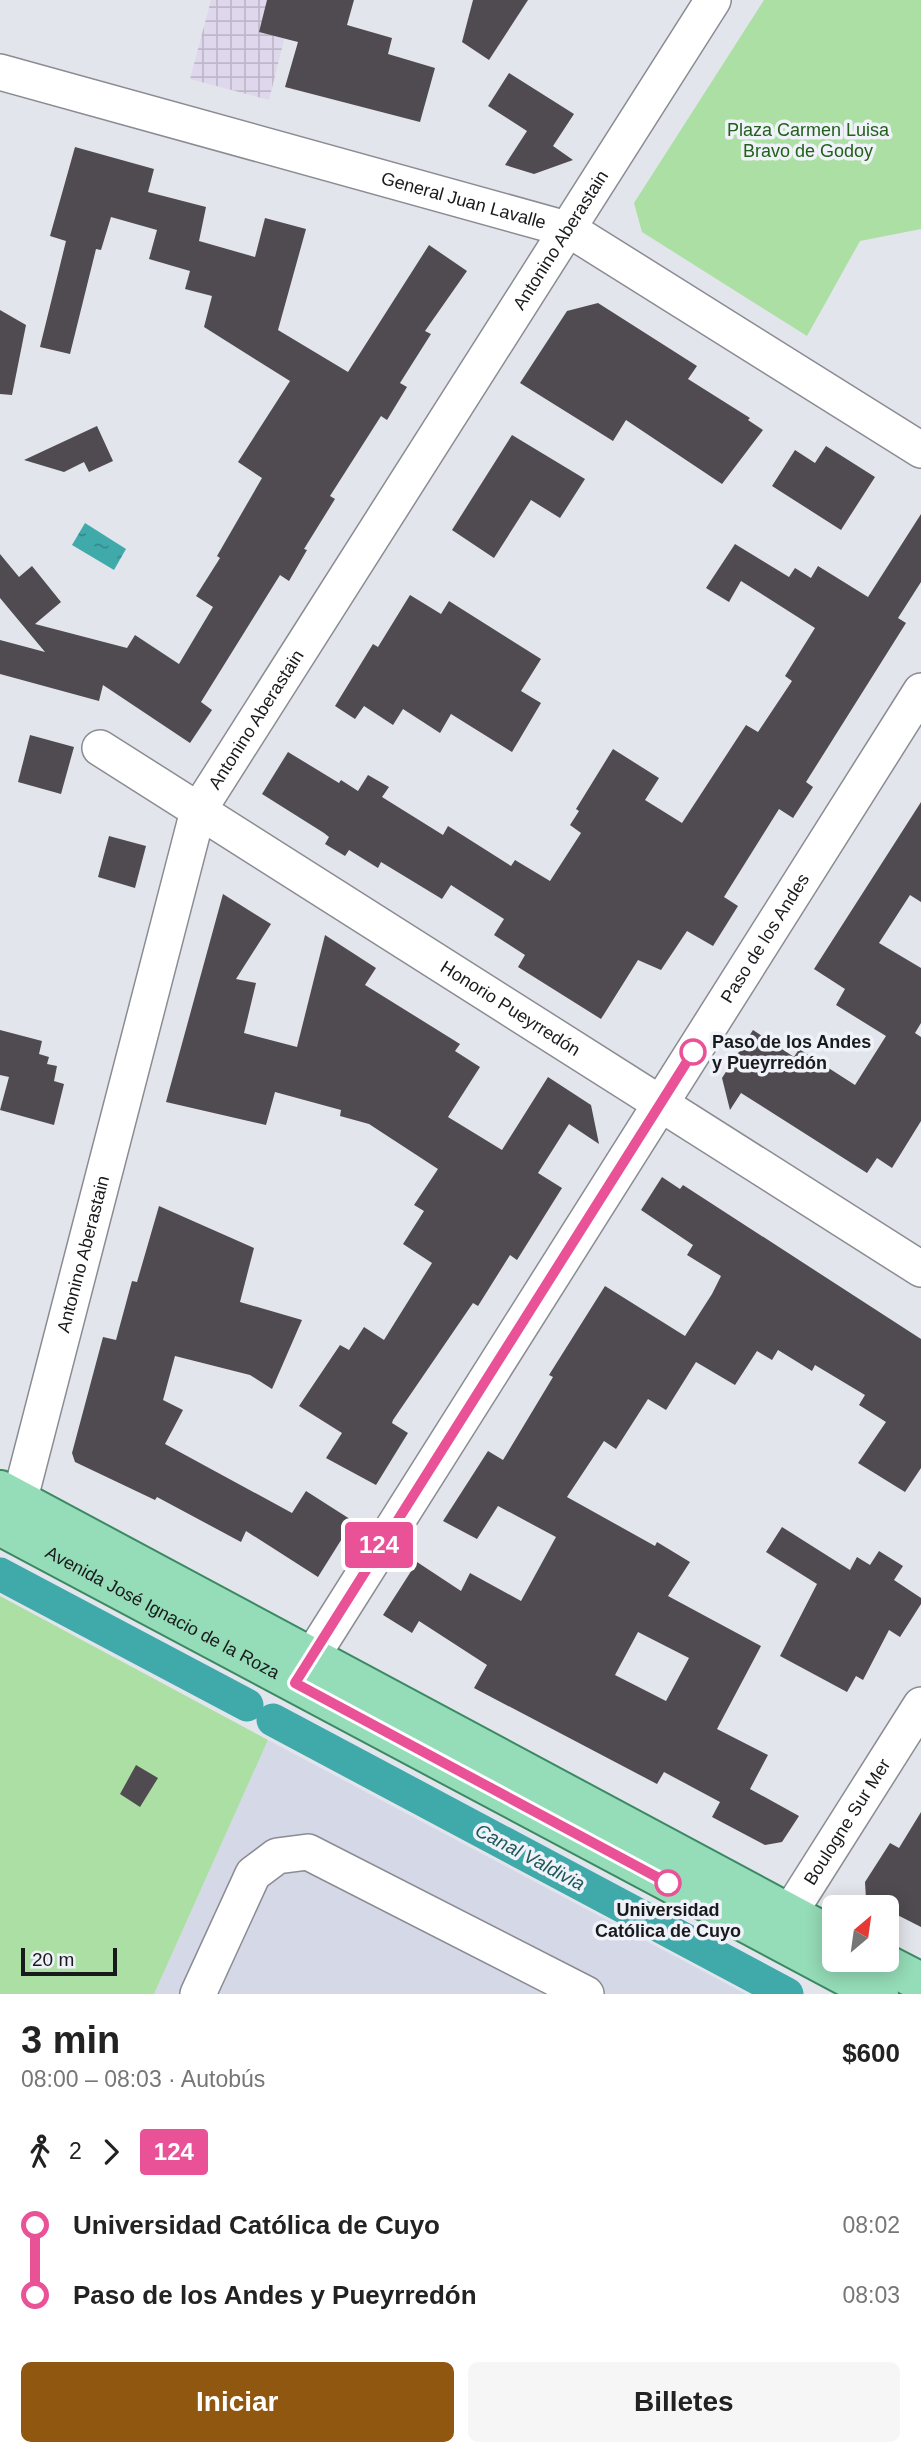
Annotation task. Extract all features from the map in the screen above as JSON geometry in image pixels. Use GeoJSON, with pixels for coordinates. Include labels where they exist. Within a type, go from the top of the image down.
{"type":"FeatureCollection","features":[{"type":"Feature","properties":{"kind":"main road","name":"Avenida José Ignacio de la Roza"},"geometry":{"type":"LineString","coordinates":[[8,1512],[780,1927],[879,1994]]}},
{"type":"Feature","properties":{"kind":"main road","name":"Avenida José Ignacio de la Roza"},"geometry":{"type":"LineString","coordinates":[[780,1927],[822,1935]]}},
{"type":"Feature","properties":{"kind":"main road"},"geometry":{"type":"LineString","coordinates":[[900,1971],[921,1982]]}},
{"type":"Feature","properties":{"kind":"street","name":"Antonino Aberastain"},"geometry":{"type":"LineString","coordinates":[[8,1512],[198,811],[570,230],[713,0]]}},
{"type":"Feature","properties":{"kind":"street","name":"General Juan Lavalle"},"geometry":{"type":"LineString","coordinates":[[0,72],[570,230],[921,450]]}},
{"type":"Feature","properties":{"kind":"street","name":"Paso de los Andes"},"geometry":{"type":"LineString","coordinates":[[303,1669],[921,691]]}},
{"type":"Feature","properties":{"kind":"street","name":"Honorio Pueyrredón"},"geometry":{"type":"LineString","coordinates":[[100,748],[921,1269]]}},
{"type":"Feature","properties":{"kind":"street","name":"Boulogne Sur Mer"},"geometry":{"type":"LineString","coordinates":[[780,1927],[921,1705]]}},
{"type":"Feature","properties":{"kind":"street"},"geometry":{"type":"LineString","coordinates":[[198,1994],[253,1874],[277,1856],[308,1852],[577,1992]]}},
{"type":"Feature","properties":{"kind":"shaded area"},"geometry":{"type":"Polygon","coordinates":[[[211,0],[294,0],[269,100],[190,79],[211,0]]]}},
{"type":"Feature","properties":{"kind":"shaded area","name":"Universidad Católica de Cuyo"},"geometry":{"type":"Polygon","coordinates":[[[268,1740],[746,1994],[154,1994],[268,1740]]]}},
{"type":"Feature","properties":{"kind":"green space","name":"Plaza Carmen Luisa Bravo de Godoy"},"geometry":{"type":"Polygon","coordinates":[[[764,0],[921,0],[921,229],[860,241],[807,336],[642,232],[634,203],[764,0]]]}},
{"type":"Feature","properties":{"kind":"green space"},"geometry":{"type":"Polygon","coordinates":[[[0,1596],[268,1740],[154,1994],[0,1994],[0,1596]]]}},
{"type":"Feature","properties":{"kind":"water"},"geometry":{"type":"Polygon","coordinates":[[[85,523],[126,549],[114,570],[72,545],[85,523]]]}},
{"type":"Feature","properties":{"kind":"building"},"geometry":{"type":"Polygon","coordinates":[[[267,0],[354,0],[347,25],[392,38],[388,54],[435,68],[420,122],[285,87],[298,42],[259,32],[267,0]]]}},
{"type":"Feature","properties":{"kind":"building"},"geometry":{"type":"Polygon","coordinates":[[[473,0],[528,0],[489,60],[462,42],[473,0]]]}},
{"type":"Feature","properties":{"kind":"building"},"geometry":{"type":"Polygon","coordinates":[[[509,73],[574,114],[553,146],[573,160],[534,174],[505,165],[527,131],[488,106],[509,73]]]}},
{"type":"Feature","properties":{"kind":"building"},"geometry":{"type":"Polygon","coordinates":[[[75,147],[154,169],[148,192],[206,207],[199,241],[255,257],[265,218],[306,229],[278,330],[348,372],[429,245],[467,271],[425,331],[431,334],[400,383],[407,387],[387,420],[381,416],[330,496],[335,499],[304,549],[307,550],[289,581],[280,575],[201,702],[212,710],[190,743],[103,685],[99,701],[0,674],[0,640],[45,652],[0,598],[0,554],[19,577],[32,566],[61,602],[35,624],[127,648],[135,635],[179,664],[213,607],[196,596],[220,558],[217,556],[262,478],[238,462],[290,381],[204,327],[212,296],[185,289],[190,271],[149,259],[157,230],[111,217],[101,250],[96,249],[70,354],[40,347],[66,241],[50,236],[75,147]]]}},
{"type":"Feature","properties":{"kind":"building"},"geometry":{"type":"Polygon","coordinates":[[[598,303],[697,366],[688,379],[750,418],[748,420],[763,430],[722,484],[626,420],[613,441],[520,383],[567,311],[598,303]]]}},
{"type":"Feature","properties":{"kind":"building"},"geometry":{"type":"Polygon","coordinates":[[[0,310],[26,325],[12,395],[0,394],[0,310]]]}},
{"type":"Feature","properties":{"kind":"building"},"geometry":{"type":"Polygon","coordinates":[[[97,426],[113,461],[89,472],[84,462],[64,472],[24,460],[97,426]]]}},
{"type":"Feature","properties":{"kind":"building"},"geometry":{"type":"Polygon","coordinates":[[[512,435],[585,479],[560,518],[531,500],[494,558],[452,530],[512,435]]]}},
{"type":"Feature","properties":{"kind":"building"},"geometry":{"type":"Polygon","coordinates":[[[826,446],[875,477],[841,530],[772,486],[795,450],[815,463],[826,446]]]}},
{"type":"Feature","properties":{"kind":"building"},"geometry":{"type":"Polygon","coordinates":[[[921,514],[921,582],[898,618],[906,623],[806,782],[813,787],[793,818],[779,809],[724,897],[738,906],[713,946],[687,931],[661,970],[638,960],[601,1019],[518,967],[525,955],[494,935],[504,919],[451,885],[442,899],[381,862],[378,868],[349,850],[345,856],[325,844],[329,837],[324,833],[262,794],[288,752],[339,783],[341,780],[358,791],[368,775],[389,787],[382,797],[443,835],[448,826],[511,866],[515,860],[550,881],[581,833],[570,825],[579,811],[576,809],[613,749],[659,778],[645,800],[682,823],[746,725],[758,732],[792,681],[785,676],[815,628],[741,581],[729,602],[706,588],[735,544],[789,577],[795,568],[811,578],[818,566],[868,597],[921,514]]]}},
{"type":"Feature","properties":{"kind":"building"},"geometry":{"type":"Polygon","coordinates":[[[410,595],[441,614],[449,601],[541,659],[521,691],[541,703],[512,752],[451,714],[440,733],[403,709],[393,725],[364,706],[355,719],[335,706],[373,644],[378,647],[410,595]]]}},
{"type":"Feature","properties":{"kind":"building"},"geometry":{"type":"Polygon","coordinates":[[[30,735],[74,747],[61,794],[18,782],[30,735]]]}},
{"type":"Feature","properties":{"kind":"building"},"geometry":{"type":"Polygon","coordinates":[[[921,802],[921,902],[910,895],[879,943],[921,968],[921,1023],[915,1033],[921,1037],[921,1121],[892,1168],[877,1158],[867,1173],[741,1093],[730,1110],[722,1078],[753,1030],[794,1057],[799,1049],[855,1085],[886,1036],[836,1005],[845,989],[814,969],[921,802]]]}},
{"type":"Feature","properties":{"kind":"building"},"geometry":{"type":"Polygon","coordinates":[[[109,836],[146,846],[135,888],[98,877],[109,836]]]}},
{"type":"Feature","properties":{"kind":"building"},"geometry":{"type":"Polygon","coordinates":[[[223,894],[271,924],[236,979],[256,983],[244,1033],[297,1047],[325,935],[376,968],[365,985],[460,1044],[455,1051],[480,1067],[448,1117],[502,1150],[548,1077],[591,1105],[599,1144],[569,1124],[538,1173],[562,1188],[517,1260],[510,1255],[478,1306],[473,1303],[393,1420],[392,1423],[408,1433],[376,1485],[326,1458],[342,1433],[299,1406],[340,1345],[349,1350],[364,1327],[384,1340],[432,1263],[403,1244],[424,1211],[414,1205],[438,1169],[369,1124],[340,1116],[341,1110],[275,1092],[266,1125],[166,1102],[223,894]]]}},
{"type":"Feature","properties":{"kind":"building"},"geometry":{"type":"Polygon","coordinates":[[[0,1030],[42,1041],[39,1054],[49,1057],[47,1064],[57,1066],[54,1081],[64,1084],[54,1125],[0,1110],[9,1077],[0,1075],[0,1030]]]}},
{"type":"Feature","properties":{"kind":"building"},"geometry":{"type":"Polygon","coordinates":[[[662,1177],[680,1189],[683,1185],[921,1339],[921,1468],[905,1492],[858,1463],[886,1422],[859,1405],[865,1395],[815,1365],[812,1371],[778,1350],[772,1360],[757,1351],[735,1385],[696,1362],[666,1410],[648,1399],[616,1449],[604,1441],[567,1497],[655,1546],[657,1542],[690,1562],[668,1596],[761,1646],[717,1729],[768,1755],[750,1789],[799,1816],[782,1842],[765,1845],[712,1817],[720,1802],[664,1772],[657,1784],[474,1688],[487,1665],[419,1621],[412,1633],[383,1615],[417,1562],[461,1591],[470,1573],[521,1601],[556,1537],[498,1506],[477,1539],[443,1521],[488,1451],[503,1460],[553,1377],[549,1375],[605,1286],[685,1336],[712,1294],[721,1276],[687,1255],[693,1245],[641,1210],[662,1177]],[[638,1632],[615,1675],[666,1701],[689,1658],[638,1632]]]}},
{"type":"Feature","properties":{"kind":"building"},"geometry":{"type":"Polygon","coordinates":[[[159,1206],[254,1248],[240,1302],[302,1320],[272,1389],[250,1375],[175,1356],[163,1400],[183,1410],[165,1444],[292,1513],[306,1491],[353,1521],[318,1577],[246,1531],[241,1542],[157,1497],[155,1500],[75,1462],[72,1453],[103,1337],[116,1340],[132,1281],[137,1282],[159,1206]]]}},
{"type":"Feature","properties":{"kind":"building"},"geometry":{"type":"Polygon","coordinates":[[[782,1527],[850,1570],[857,1557],[870,1565],[879,1551],[903,1566],[894,1580],[921,1598],[921,1604],[900,1637],[889,1630],[863,1680],[856,1676],[847,1692],[780,1656],[817,1584],[766,1552],[782,1527]]]}},
{"type":"Feature","properties":{"kind":"building"},"geometry":{"type":"Polygon","coordinates":[[[136,1765],[158,1778],[140,1807],[120,1794],[136,1765]]]}},
{"type":"Feature","properties":{"kind":"building"},"geometry":{"type":"Polygon","coordinates":[[[921,1812],[921,1927],[900,1916],[900,1895],[866,1895],[865,1882],[890,1843],[899,1848],[921,1812]]]}},
{"type":"Feature","properties":{"kind":"waterway","name":"Canal Valdivia"},"geometry":{"type":"LineString","coordinates":[[0,1574],[247,1705]]}},
{"type":"Feature","properties":{"kind":"waterway","name":"Canal Valdivia"},"geometry":{"type":"LineString","coordinates":[[273,1720],[787,1994]]}},
{"type":"Feature","properties":{"kind":"bus line","name":"124"},"geometry":{"type":"LineString","coordinates":[[668,1883],[295,1683],[346,1597],[693,1052]]}},
{"type":"Feature","properties":{"kind":"place","name":"Paso de los Andes y Pueyrredón"},"geometry":{"type":"Point","coordinates":[693,1052]}},
{"type":"Feature","properties":{"kind":"place","name":"Universidad Católica de Cuyo"},"geometry":{"type":"Point","coordinates":[668,1883]}}]}
